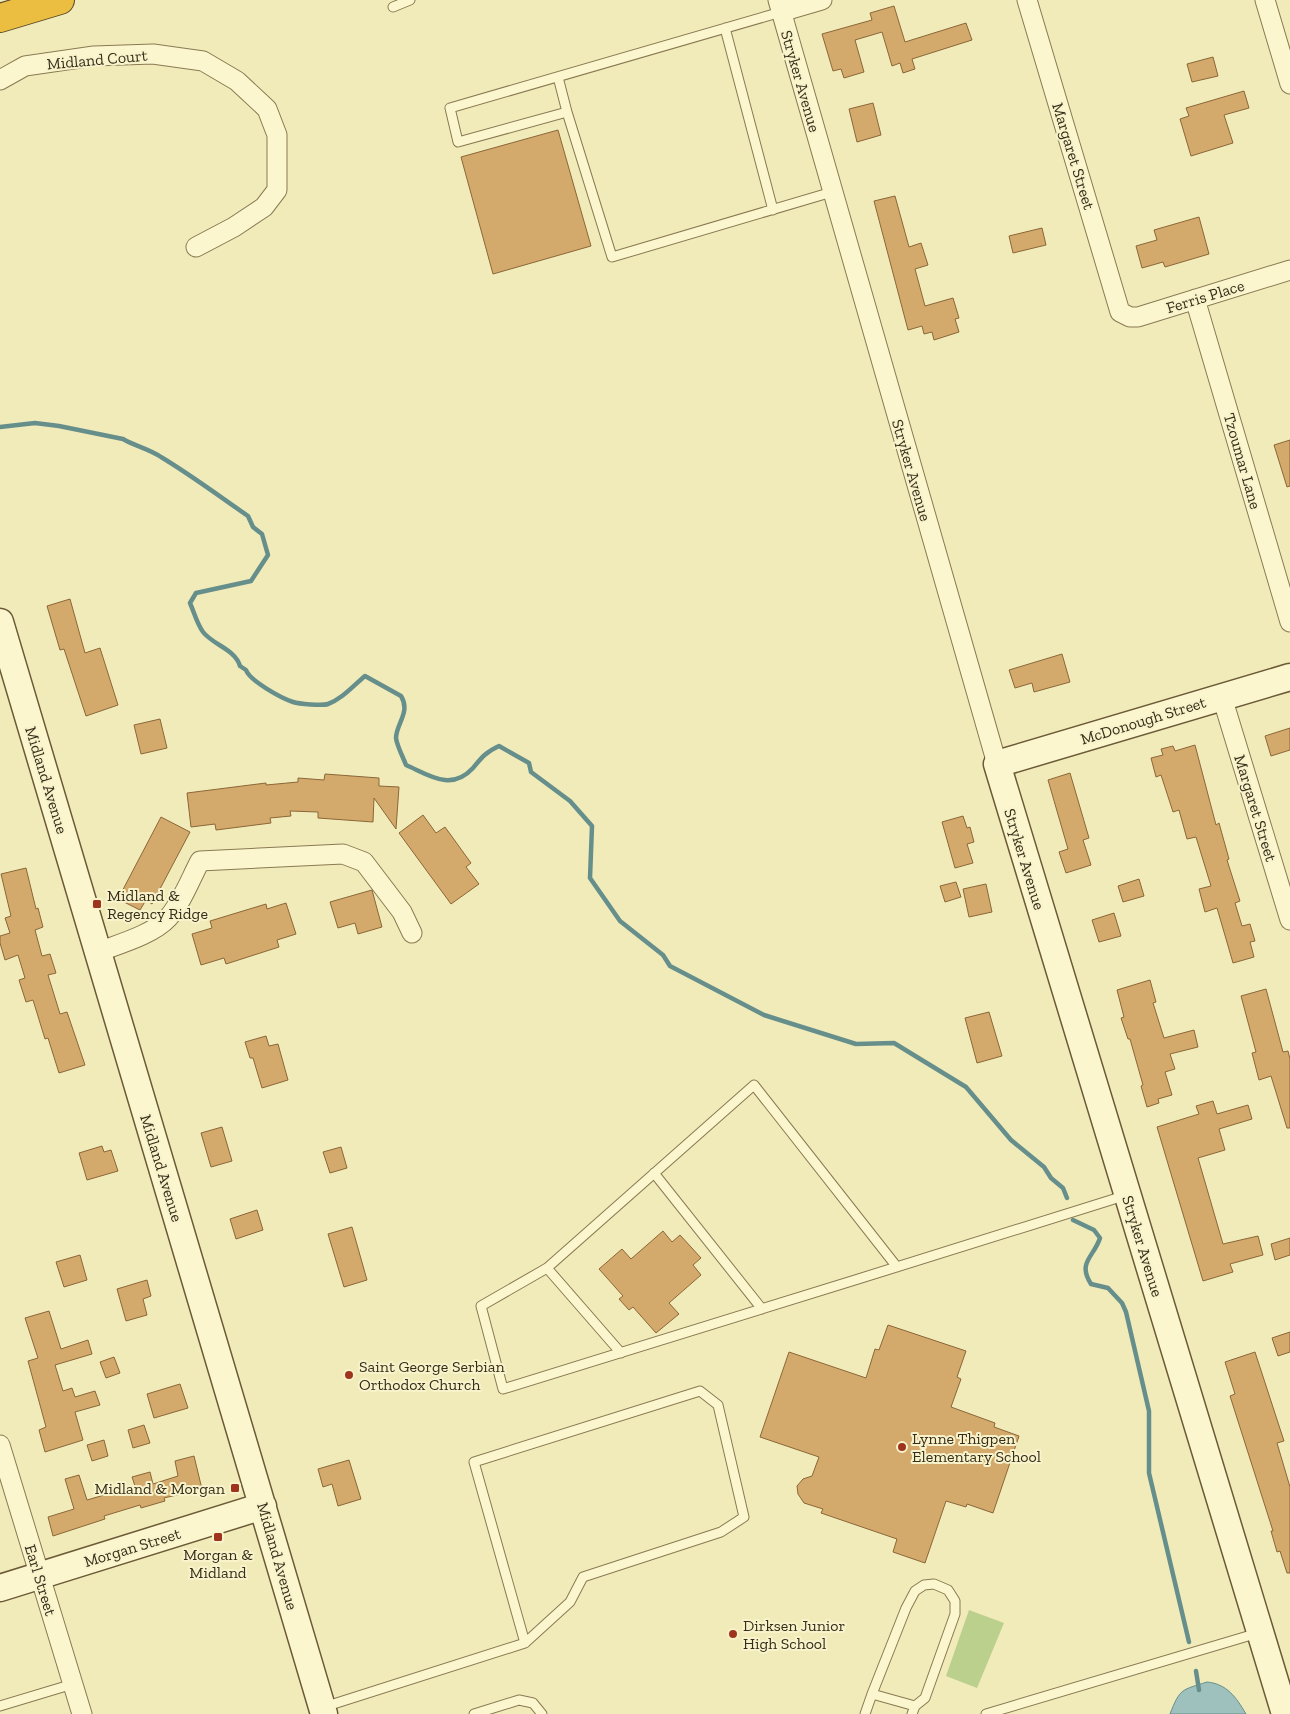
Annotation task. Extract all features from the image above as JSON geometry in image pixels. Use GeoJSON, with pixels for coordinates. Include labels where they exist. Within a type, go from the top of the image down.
{"type":"FeatureCollection","features":[{"type":"Feature","properties":{"kind":"highway"},"geometry":{"type":"LineString","coordinates":[[0,18],[60,0]]}},
{"type":"Feature","properties":{"kind":"street"},"geometry":{"type":"LineString","coordinates":[[779,6],[822,0]]}},
{"type":"Feature","properties":{"kind":"street","name":"Margaret Street"},"geometry":{"type":"LineString","coordinates":[[1027,0],[1120,312]]}},
{"type":"Feature","properties":{"kind":"street"},"geometry":{"type":"LineString","coordinates":[[1266,0],[1290,84]]}},
{"type":"Feature","properties":{"kind":"street","name":"Stryker Avenue"},"geometry":{"type":"LineString","coordinates":[[779,6],[997,764],[1260,1632],[1283,1683],[1284,1714]]}},
{"type":"Feature","properties":{"kind":"street","name":"Midland Court"},"geometry":{"type":"LineString","coordinates":[[0,80],[24,66],[94,56],[153,54],[203,61],[237,81],[267,109],[278,135],[277,190],[264,207],[234,227],[196,247]]}},
{"type":"Feature","properties":{"kind":"street","name":"Ferris Place"},"geometry":{"type":"LineString","coordinates":[[1120,312],[1138,317],[1290,270]]}},
{"type":"Feature","properties":{"kind":"street","name":"Tzoumar Lane"},"geometry":{"type":"LineString","coordinates":[[1195,299],[1290,622]]}},
{"type":"Feature","properties":{"kind":"street","name":"Midland Avenue"},"geometry":{"type":"LineString","coordinates":[[0,622],[323,1711]]}},
{"type":"Feature","properties":{"kind":"street","name":"McDonough Street"},"geometry":{"type":"LineString","coordinates":[[997,764],[1290,677]]}},
{"type":"Feature","properties":{"kind":"street","name":"Margaret Street"},"geometry":{"type":"LineString","coordinates":[[1222,696],[1290,920]]}},
{"type":"Feature","properties":{"kind":"street"},"geometry":{"type":"LineString","coordinates":[[98,952],[137,938],[166,920],[176,908],[200,861],[233,859],[344,854],[364,862],[402,912],[412,933]]}},
{"type":"Feature","properties":{"kind":"street","name":"Earl Street"},"geometry":{"type":"LineString","coordinates":[[0,1445],[82,1714]]}},
{"type":"Feature","properties":{"kind":"street","name":"Morgan Street"},"geometry":{"type":"LineString","coordinates":[[0,1588],[263,1506]]}},
{"type":"Feature","properties":{"kind":"lane"},"geometry":{"type":"LineString","coordinates":[[393,7],[410,0]]}},
{"type":"Feature","properties":{"kind":"lane"},"geometry":{"type":"LineString","coordinates":[[567,112],[458,142],[450,108],[725,28],[779,6]]}},
{"type":"Feature","properties":{"kind":"lane"},"geometry":{"type":"LineString","coordinates":[[725,28],[773,210]]}},
{"type":"Feature","properties":{"kind":"lane"},"geometry":{"type":"LineString","coordinates":[[558,77],[612,257],[832,192]]}},
{"type":"Feature","properties":{"kind":"lane"},"geometry":{"type":"LineString","coordinates":[[898,1267],[754,1085],[547,1268],[480,1306],[503,1389],[898,1267],[1128,1195]]}},
{"type":"Feature","properties":{"kind":"lane"},"geometry":{"type":"LineString","coordinates":[[654,1173],[762,1309]]}},
{"type":"Feature","properties":{"kind":"lane"},"geometry":{"type":"LineString","coordinates":[[547,1268],[621,1352]]}},
{"type":"Feature","properties":{"kind":"lane"},"geometry":{"type":"LineString","coordinates":[[323,1711],[525,1643],[570,1602],[583,1577],[721,1532],[744,1517],[718,1405],[700,1391],[474,1462],[525,1643]]}},
{"type":"Feature","properties":{"kind":"lane"},"geometry":{"type":"LineString","coordinates":[[865,1714],[872,1694],[906,1608],[915,1591],[924,1585],[934,1584],[948,1590],[956,1602],[955,1614],[925,1698],[914,1710],[872,1694]]}},
{"type":"Feature","properties":{"kind":"lane"},"geometry":{"type":"LineString","coordinates":[[986,1714],[1260,1632]]}},
{"type":"Feature","properties":{"kind":"lane"},"geometry":{"type":"LineString","coordinates":[[0,1706],[73,1684]]}},
{"type":"Feature","properties":{"kind":"lane"},"geometry":{"type":"LineString","coordinates":[[474,1714],[518,1700],[533,1703],[542,1714]]}},
{"type":"Feature","properties":{"kind":"green space"},"geometry":{"type":"Polygon","coordinates":[[[969,1610],[1004,1623],[977,1688],[946,1676],[969,1610]]]}},
{"type":"Feature","properties":{"kind":"water"},"geometry":{"type":"Polygon","coordinates":[[[1207,1682],[1220,1685],[1230,1692],[1246,1714],[1170,1714],[1176,1699],[1183,1691],[1207,1682]]]}},
{"type":"Feature","properties":{"kind":"building"},"geometry":{"type":"Polygon","coordinates":[[[894,6],[905,42],[966,23],[972,40],[912,59],[915,69],[903,73],[900,63],[892,66],[882,32],[855,40],[864,72],[844,78],[841,69],[833,71],[822,34],[872,20],[870,13],[894,6]]]}},
{"type":"Feature","properties":{"kind":"building"},"geometry":{"type":"Polygon","coordinates":[[[1213,57],[1218,76],[1192,82],[1187,64],[1213,57]]]}},
{"type":"Feature","properties":{"kind":"building"},"geometry":{"type":"Polygon","coordinates":[[[1244,91],[1249,108],[1224,115],[1233,143],[1191,156],[1180,119],[1189,116],[1186,108],[1244,91]]]}},
{"type":"Feature","properties":{"kind":"building"},"geometry":{"type":"Polygon","coordinates":[[[873,103],[881,135],[857,142],[849,109],[873,103]]]}},
{"type":"Feature","properties":{"kind":"building"},"geometry":{"type":"Polygon","coordinates":[[[558,130],[591,246],[493,274],[461,157],[558,130]]]}},
{"type":"Feature","properties":{"kind":"building"},"geometry":{"type":"Polygon","coordinates":[[[895,196],[909,247],[921,243],[928,265],[915,269],[925,306],[953,298],[959,318],[955,319],[959,332],[934,340],[932,332],[924,334],[922,326],[908,330],[874,201],[895,196]]]}},
{"type":"Feature","properties":{"kind":"building"},"geometry":{"type":"Polygon","coordinates":[[[1199,217],[1209,254],[1165,267],[1163,262],[1142,268],[1136,246],[1157,240],[1154,230],[1199,217]]]}},
{"type":"Feature","properties":{"kind":"building"},"geometry":{"type":"Polygon","coordinates":[[[1042,228],[1046,245],[1013,253],[1009,236],[1042,228]]]}},
{"type":"Feature","properties":{"kind":"building"},"geometry":{"type":"Polygon","coordinates":[[[1290,440],[1290,486],[1287,487],[1274,445],[1290,440]]]}},
{"type":"Feature","properties":{"kind":"building"},"geometry":{"type":"Polygon","coordinates":[[[70,599],[85,653],[100,648],[118,705],[86,716],[64,649],[60,650],[47,606],[70,599]]]}},
{"type":"Feature","properties":{"kind":"building"},"geometry":{"type":"Polygon","coordinates":[[[1062,654],[1070,682],[1034,692],[1032,683],[1015,688],[1009,670],[1062,654]]]}},
{"type":"Feature","properties":{"kind":"building"},"geometry":{"type":"Polygon","coordinates":[[[160,719],[167,748],[141,754],[134,725],[160,719]]]}},
{"type":"Feature","properties":{"kind":"building"},"geometry":{"type":"Polygon","coordinates":[[[1290,728],[1290,750],[1271,756],[1265,736],[1290,728]]]}},
{"type":"Feature","properties":{"kind":"building"},"geometry":{"type":"Polygon","coordinates":[[[1195,745],[1216,825],[1219,823],[1229,859],[1227,860],[1240,901],[1235,903],[1242,926],[1250,924],[1255,941],[1250,942],[1254,957],[1233,963],[1217,908],[1205,912],[1199,889],[1211,886],[1196,837],[1187,839],[1179,810],[1173,812],[1161,775],[1156,777],[1151,758],[1163,755],[1161,749],[1173,746],[1175,751],[1195,745]]]}},
{"type":"Feature","properties":{"kind":"building"},"geometry":{"type":"Polygon","coordinates":[[[1070,773],[1089,838],[1083,840],[1091,865],[1066,873],[1059,852],[1068,849],[1048,780],[1070,773]]]}},
{"type":"Feature","properties":{"kind":"building"},"geometry":{"type":"Polygon","coordinates":[[[325,774],[379,778],[379,786],[399,787],[396,829],[374,798],[373,822],[318,818],[318,812],[290,811],[291,816],[270,818],[271,823],[216,830],[215,824],[191,827],[187,793],[266,783],[266,785],[298,782],[298,778],[324,780],[325,774]]]}},
{"type":"Feature","properties":{"kind":"building"},"geometry":{"type":"Polygon","coordinates":[[[423,815],[436,833],[445,827],[471,863],[466,867],[479,884],[451,904],[399,833],[423,815]]]}},
{"type":"Feature","properties":{"kind":"building"},"geometry":{"type":"Polygon","coordinates":[[[963,816],[967,828],[970,827],[974,842],[967,844],[973,863],[955,868],[942,822],[963,816]]]}},
{"type":"Feature","properties":{"kind":"building"},"geometry":{"type":"Polygon","coordinates":[[[161,817],[190,832],[152,904],[146,900],[140,910],[118,899],[161,817]]]}},
{"type":"Feature","properties":{"kind":"building"},"geometry":{"type":"Polygon","coordinates":[[[26,868],[36,909],[38,908],[43,927],[35,930],[42,956],[50,954],[56,973],[48,975],[60,1014],[67,1012],[85,1065],[59,1073],[48,1038],[45,1039],[33,1000],[26,1002],[19,980],[25,978],[18,955],[5,960],[0,943],[0,936],[10,933],[5,918],[11,916],[1,874],[26,868]]]}},
{"type":"Feature","properties":{"kind":"building"},"geometry":{"type":"Polygon","coordinates":[[[1139,879],[1144,896],[1123,902],[1118,886],[1139,879]]]}},
{"type":"Feature","properties":{"kind":"building"},"geometry":{"type":"Polygon","coordinates":[[[956,882],[961,897],[945,902],[940,886],[956,882]]]}},
{"type":"Feature","properties":{"kind":"building"},"geometry":{"type":"Polygon","coordinates":[[[986,884],[992,912],[969,917],[963,889],[986,884]]]}},
{"type":"Feature","properties":{"kind":"building"},"geometry":{"type":"Polygon","coordinates":[[[372,890],[382,927],[358,934],[355,923],[338,928],[330,902],[372,890]]]}},
{"type":"Feature","properties":{"kind":"building"},"geometry":{"type":"Polygon","coordinates":[[[286,903],[296,934],[277,940],[279,947],[226,964],[224,958],[201,965],[192,934],[212,928],[210,921],[266,904],[267,909],[286,903]]]}},
{"type":"Feature","properties":{"kind":"building"},"geometry":{"type":"Polygon","coordinates":[[[1114,913],[1121,936],[1099,942],[1092,920],[1114,913]]]}},
{"type":"Feature","properties":{"kind":"building"},"geometry":{"type":"Polygon","coordinates":[[[1150,980],[1156,1002],[1153,1003],[1164,1038],[1194,1030],[1198,1047],[1170,1054],[1175,1069],[1165,1072],[1172,1095],[1158,1099],[1159,1103],[1147,1107],[1130,1039],[1128,1039],[1121,1018],[1124,1017],[1117,990],[1150,980]]]}},
{"type":"Feature","properties":{"kind":"building"},"geometry":{"type":"Polygon","coordinates":[[[1266,989],[1283,1052],[1288,1051],[1290,1059],[1290,1128],[1287,1128],[1271,1076],[1259,1080],[1252,1053],[1256,1052],[1241,996],[1266,989]]]}},
{"type":"Feature","properties":{"kind":"building"},"geometry":{"type":"Polygon","coordinates":[[[989,1012],[1002,1056],[977,1063],[965,1018],[989,1012]]]}},
{"type":"Feature","properties":{"kind":"building"},"geometry":{"type":"Polygon","coordinates":[[[266,1036],[269,1046],[278,1044],[288,1080],[262,1088],[253,1058],[250,1058],[245,1042],[266,1036]]]}},
{"type":"Feature","properties":{"kind":"building"},"geometry":{"type":"Polygon","coordinates":[[[1213,1101],[1217,1114],[1248,1105],[1252,1119],[1219,1129],[1225,1150],[1198,1158],[1223,1244],[1258,1236],[1263,1255],[1230,1264],[1233,1272],[1203,1281],[1157,1127],[1199,1114],[1196,1106],[1213,1101]]]}},
{"type":"Feature","properties":{"kind":"building"},"geometry":{"type":"Polygon","coordinates":[[[222,1127],[232,1161],[211,1167],[201,1133],[222,1127]]]}},
{"type":"Feature","properties":{"kind":"building"},"geometry":{"type":"Polygon","coordinates":[[[102,1146],[104,1152],[111,1150],[118,1171],[87,1180],[79,1153],[102,1146]]]}},
{"type":"Feature","properties":{"kind":"building"},"geometry":{"type":"Polygon","coordinates":[[[341,1147],[347,1168],[330,1173],[323,1152],[341,1147]]]}},
{"type":"Feature","properties":{"kind":"building"},"geometry":{"type":"Polygon","coordinates":[[[257,1210],[263,1230],[236,1239],[230,1219],[257,1210]]]}},
{"type":"Feature","properties":{"kind":"building"},"geometry":{"type":"Polygon","coordinates":[[[352,1227],[367,1280],[344,1287],[328,1234],[352,1227]]]}},
{"type":"Feature","properties":{"kind":"building"},"geometry":{"type":"Polygon","coordinates":[[[663,1231],[672,1242],[680,1235],[701,1258],[693,1265],[701,1275],[669,1303],[679,1314],[656,1333],[633,1307],[629,1310],[619,1299],[623,1296],[599,1269],[622,1249],[631,1259],[663,1231]]]}},
{"type":"Feature","properties":{"kind":"building"},"geometry":{"type":"Polygon","coordinates":[[[1290,1238],[1290,1255],[1275,1260],[1271,1244],[1290,1238]]]}},
{"type":"Feature","properties":{"kind":"building"},"geometry":{"type":"Polygon","coordinates":[[[80,1255],[87,1280],[64,1287],[56,1262],[80,1255]]]}},
{"type":"Feature","properties":{"kind":"building"},"geometry":{"type":"Polygon","coordinates":[[[147,1280],[151,1296],[143,1299],[147,1315],[126,1321],[117,1289],[147,1280]]]}},
{"type":"Feature","properties":{"kind":"building"},"geometry":{"type":"Polygon","coordinates":[[[49,1311],[61,1349],[88,1340],[92,1354],[55,1365],[63,1391],[72,1388],[75,1397],[95,1391],[100,1405],[75,1412],[83,1440],[45,1452],[39,1430],[46,1427],[28,1361],[38,1358],[25,1318],[49,1311]]]}},
{"type":"Feature","properties":{"kind":"building","name":"Lynne Thigpen Elementary School"},"geometry":{"type":"Polygon","coordinates":[[[888,1325],[966,1351],[957,1377],[961,1379],[951,1407],[995,1423],[994,1427],[1019,1436],[993,1513],[967,1504],[966,1507],[946,1501],[925,1563],[893,1552],[897,1539],[821,1513],[823,1509],[804,1503],[798,1494],[797,1486],[803,1479],[812,1476],[819,1457],[760,1437],[789,1352],[866,1378],[875,1349],[879,1350],[888,1325]]]}},
{"type":"Feature","properties":{"kind":"building"},"geometry":{"type":"Polygon","coordinates":[[[1290,1332],[1290,1352],[1278,1356],[1272,1338],[1290,1332]]]}},
{"type":"Feature","properties":{"kind":"building"},"geometry":{"type":"Polygon","coordinates":[[[1255,1352],[1284,1441],[1277,1443],[1290,1487],[1290,1573],[1287,1573],[1280,1551],[1277,1552],[1271,1531],[1273,1531],[1230,1396],[1235,1394],[1225,1362],[1255,1352]]]}},
{"type":"Feature","properties":{"kind":"building"},"geometry":{"type":"Polygon","coordinates":[[[114,1357],[120,1373],[106,1378],[100,1362],[114,1357]]]}},
{"type":"Feature","properties":{"kind":"building"},"geometry":{"type":"Polygon","coordinates":[[[180,1384],[188,1408],[154,1418],[147,1394],[180,1384]]]}},
{"type":"Feature","properties":{"kind":"building"},"geometry":{"type":"Polygon","coordinates":[[[144,1425],[150,1443],[133,1448],[128,1430],[144,1425]]]}},
{"type":"Feature","properties":{"kind":"building"},"geometry":{"type":"Polygon","coordinates":[[[104,1440],[108,1456],[92,1461],[87,1445],[104,1440]]]}},
{"type":"Feature","properties":{"kind":"building"},"geometry":{"type":"Polygon","coordinates":[[[194,1456],[202,1489],[164,1498],[165,1501],[141,1508],[140,1505],[104,1516],[105,1519],[53,1536],[48,1517],[74,1509],[65,1479],[79,1475],[87,1500],[135,1486],[132,1477],[150,1472],[153,1484],[178,1476],[175,1461],[194,1456]]]}},
{"type":"Feature","properties":{"kind":"building"},"geometry":{"type":"Polygon","coordinates":[[[349,1460],[361,1499],[338,1506],[332,1484],[323,1487],[318,1469],[349,1460]]]}},
{"type":"Feature","properties":{"kind":"waterway"},"geometry":{"type":"LineString","coordinates":[[0,427],[35,423],[123,439],[161,457],[248,516],[253,527],[262,534],[268,555],[251,581],[196,593],[190,603],[203,632],[234,655],[240,666],[259,684],[293,702],[321,705],[338,699],[365,676],[401,696],[404,702],[404,713],[396,738],[399,748],[406,765],[432,777],[448,780],[465,775],[484,755],[499,746],[529,763],[531,772],[570,801],[592,826],[590,878],[620,921],[663,955],[670,966],[764,1015],[856,1044],[894,1043],[966,1087],[1011,1140],[1044,1167],[1051,1178],[1063,1188],[1067,1198]]}},
{"type":"Feature","properties":{"kind":"waterway"},"geometry":{"type":"LineString","coordinates":[[1073,1220],[1094,1230],[1100,1238],[1086,1265],[1087,1276],[1091,1284],[1108,1288],[1122,1303],[1126,1312],[1149,1411],[1149,1473],[1189,1642]]}},
{"type":"Feature","properties":{"kind":"waterway"},"geometry":{"type":"LineString","coordinates":[[1196,1671],[1199,1690]]}},
{"type":"Feature","properties":{"kind":"place","name":"Midland & Regency Ridge"},"geometry":{"type":"Point","coordinates":[97,904]}},
{"type":"Feature","properties":{"kind":"place","name":"Saint George Serbian Orthodox Church"},"geometry":{"type":"Point","coordinates":[349,1375]}},
{"type":"Feature","properties":{"kind":"place","name":"Lynne Thigpen Elementary School"},"geometry":{"type":"Point","coordinates":[902,1447]}},
{"type":"Feature","properties":{"kind":"place","name":"Midland & Morgan"},"geometry":{"type":"Point","coordinates":[235,1488]}},
{"type":"Feature","properties":{"kind":"place","name":"Morgan & Midland"},"geometry":{"type":"Point","coordinates":[218,1537]}},
{"type":"Feature","properties":{"kind":"place","name":"Dirksen Junior High School"},"geometry":{"type":"Point","coordinates":[733,1634]}}]}
